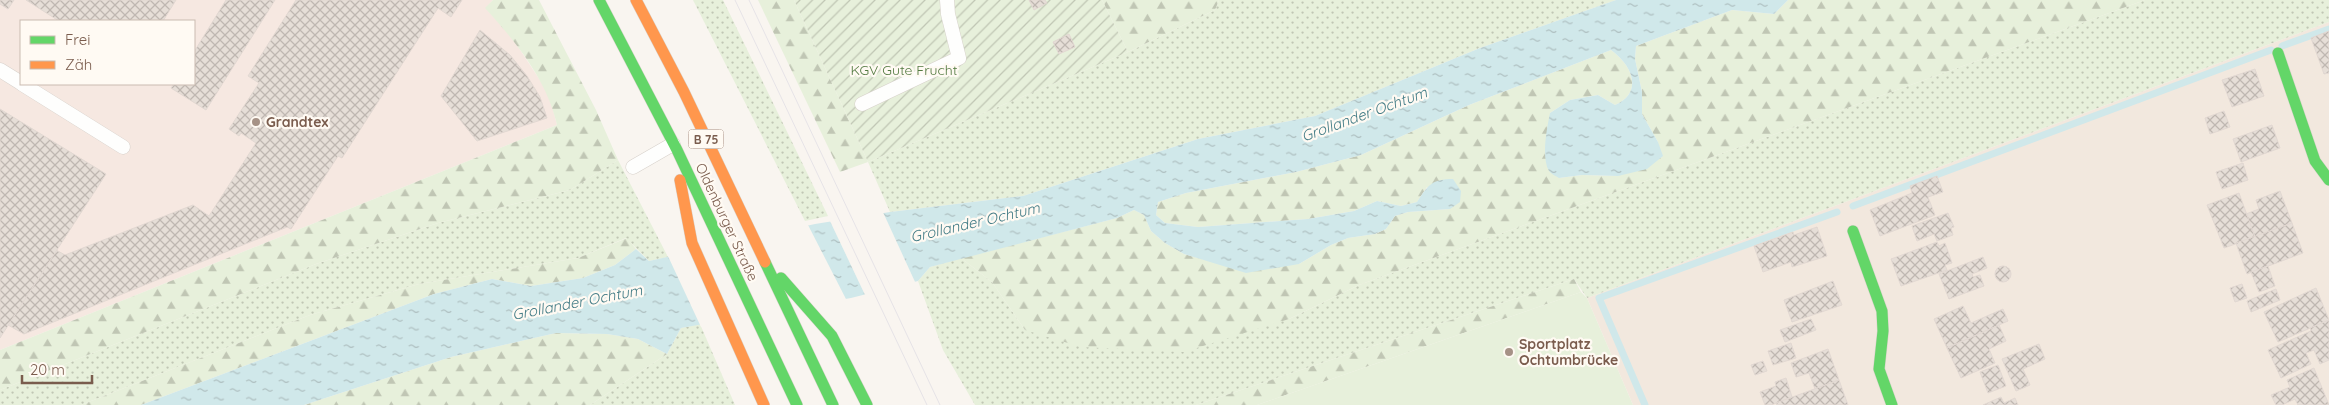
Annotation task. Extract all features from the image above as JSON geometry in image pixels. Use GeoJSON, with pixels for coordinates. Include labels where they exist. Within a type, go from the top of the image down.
{"type":"FeatureCollection","features":[{"type":"Feature","properties":{"kind":"main road","name":"Oldenburger Straße"},"geometry":{"type":"LineString","coordinates":[[599,0],[629,55],[673,144],[797,405]]}},
{"type":"Feature","properties":{"kind":"main road","name":"Oldenburger Straße"},"geometry":{"type":"LineString","coordinates":[[636,0],[684,92],[833,405]]}},
{"type":"Feature","properties":{"kind":"main road"},"geometry":{"type":"LineString","coordinates":[[2278,53],[2315,161],[2329,180]]}},
{"type":"Feature","properties":{"kind":"main road"},"geometry":{"type":"LineString","coordinates":[[673,144],[692,243],[764,405]]}},
{"type":"Feature","properties":{"kind":"main road"},"geometry":{"type":"LineString","coordinates":[[1853,231],[1882,311],[1883,331],[1879,368],[1892,405]]}},
{"type":"Feature","properties":{"kind":"main road"},"geometry":{"type":"LineString","coordinates":[[763,258],[832,336],[867,405]]}},
{"type":"Feature","properties":{"kind":"lane"},"geometry":{"type":"LineString","coordinates":[[862,104],[959,58],[948,14],[947,0]]}},
{"type":"Feature","properties":{"kind":"lane"},"geometry":{"type":"LineString","coordinates":[[0,70],[20,83]]}},
{"type":"Feature","properties":{"kind":"lane"},"geometry":{"type":"LineString","coordinates":[[24,85],[123,148]]}},
{"type":"Feature","properties":{"kind":"lane"},"geometry":{"type":"LineString","coordinates":[[633,166],[673,144]]}},
{"type":"Feature","properties":{"kind":"shaded area"},"geometry":{"type":"Polygon","coordinates":[[[0,0],[493,0],[486,8],[513,39],[549,94],[557,125],[0,350],[0,0]]]}},
{"type":"Feature","properties":{"kind":"shaded area"},"geometry":{"type":"Polygon","coordinates":[[[2329,22],[2329,405],[1633,405],[1587,298],[2329,22]]]}},
{"type":"Feature","properties":{"kind":"green space"},"geometry":{"type":"Polygon","coordinates":[[[493,0],[539,0],[596,110],[618,160],[570,190],[438,223],[316,264],[0,390],[0,350],[557,125],[546,93],[529,62],[485,8],[493,0]]]}},
{"type":"Feature","properties":{"kind":"green space"},"geometry":{"type":"Polygon","coordinates":[[[693,0],[723,0],[828,216],[805,221],[693,0]]]}},
{"type":"Feature","properties":{"kind":"green space"},"geometry":{"type":"Polygon","coordinates":[[[758,0],[794,0],[868,162],[840,172],[758,0]]]}},
{"type":"Feature","properties":{"kind":"green space","name":"KGV Gute Frucht"},"geometry":{"type":"Polygon","coordinates":[[[794,0],[1102,0],[1128,52],[868,162],[794,0]]]}},
{"type":"Feature","properties":{"kind":"green space"},"geometry":{"type":"Polygon","coordinates":[[[1102,0],[1219,0],[1215,10],[1128,52],[1102,0]]]}},
{"type":"Feature","properties":{"kind":"green space"},"geometry":{"type":"Polygon","coordinates":[[[1219,0],[1616,0],[1480,48],[1315,116],[1198,139],[1023,196],[890,212],[868,162],[1128,52],[1215,10],[1219,0]]]}},
{"type":"Feature","properties":{"kind":"green space"},"geometry":{"type":"Polygon","coordinates":[[[1788,0],[2145,0],[1359,285],[1289,319],[1184,352],[1081,347],[1025,330],[992,282],[961,258],[1117,218],[1134,210],[1144,215],[1151,231],[1165,243],[1184,254],[1205,260],[1299,264],[1331,245],[1348,238],[1375,234],[1386,229],[1395,216],[1408,212],[1450,209],[1427,187],[1417,202],[1401,206],[1377,201],[1354,211],[1308,219],[1198,227],[1165,223],[1156,215],[1158,202],[1186,193],[1296,172],[1361,155],[1469,105],[1611,50],[1625,63],[1632,78],[1630,93],[1624,100],[1615,105],[1598,95],[1570,100],[1550,113],[1559,178],[1582,175],[1618,176],[1658,142],[1642,114],[1642,92],[1635,59],[1636,46],[1732,10],[1774,14],[1788,0]]]}},
{"type":"Feature","properties":{"kind":"green space"},"geometry":{"type":"Polygon","coordinates":[[[2145,0],[2329,0],[2329,22],[1587,298],[1574,279],[1196,405],[975,405],[943,350],[918,281],[930,267],[961,258],[992,282],[1025,330],[1289,319],[1359,285],[2145,0]]]}},
{"type":"Feature","properties":{"kind":"green space"},"geometry":{"type":"Polygon","coordinates":[[[618,160],[668,257],[649,261],[626,238],[578,258],[419,284],[310,315],[81,405],[0,405],[0,390],[316,264],[438,223],[570,190],[618,160]]]}},
{"type":"Feature","properties":{"kind":"green space"},"geometry":{"type":"Polygon","coordinates":[[[627,238],[636,249],[615,265],[583,278],[531,286],[492,279],[434,294],[141,405],[81,405],[310,315],[419,284],[578,258],[627,238]]]}},
{"type":"Feature","properties":{"kind":"green space"},"geometry":{"type":"Polygon","coordinates":[[[1574,279],[1581,292],[1257,405],[1196,405],[1574,279]]]}},
{"type":"Feature","properties":{"kind":"green space","name":"Sportplatz Ochtumbrücke"},"geometry":{"type":"Polygon","coordinates":[[[1581,292],[1587,298],[1633,405],[1257,405],[1581,292]]]}},
{"type":"Feature","properties":{"kind":"green space"},"geometry":{"type":"Polygon","coordinates":[[[700,324],[735,405],[590,405],[667,354],[681,328],[700,324]]]}},
{"type":"Feature","properties":{"kind":"green space"},"geometry":{"type":"Polygon","coordinates":[[[556,333],[607,334],[638,339],[667,354],[590,405],[304,405],[451,357],[556,333]]]}},
{"type":"Feature","properties":{"kind":"water","name":"Grollander Ochtum"},"geometry":{"type":"Polygon","coordinates":[[[1616,0],[1788,0],[1774,14],[1732,10],[1636,46],[1635,59],[1642,92],[1642,114],[1658,142],[1663,156],[1647,169],[1618,176],[1582,175],[1559,178],[1550,172],[1547,165],[1545,142],[1550,113],[1570,100],[1598,95],[1615,105],[1624,100],[1630,93],[1632,78],[1629,71],[1625,63],[1611,50],[1469,105],[1361,155],[1296,172],[1186,193],[1158,202],[1156,215],[1165,223],[1198,227],[1308,219],[1354,211],[1377,201],[1401,206],[1417,202],[1431,184],[1446,179],[1453,179],[1461,191],[1460,202],[1450,209],[1408,212],[1395,216],[1386,229],[1375,234],[1348,238],[1331,245],[1299,264],[1246,273],[1184,254],[1165,243],[1151,231],[1144,215],[1134,210],[1117,218],[930,267],[918,281],[851,298],[681,328],[667,354],[638,339],[607,334],[556,333],[451,357],[304,405],[141,405],[434,294],[492,279],[531,286],[583,278],[615,265],[636,249],[649,261],[815,224],[890,212],[1023,196],[1198,139],[1315,116],[1480,48],[1616,0]]]}},
{"type":"Feature","properties":{"kind":"pier"},"geometry":{"type":"Polygon","coordinates":[[[882,210],[916,284],[866,297],[829,219],[882,210]]]}},
{"type":"Feature","properties":{"kind":"pier"},"geometry":{"type":"Polygon","coordinates":[[[807,223],[847,301],[701,327],[667,254],[807,223]]]}},
{"type":"Feature","properties":{"kind":"building"},"geometry":{"type":"Polygon","coordinates":[[[0,0],[14,0],[8,9],[0,4],[0,0]]]}},
{"type":"Feature","properties":{"kind":"building"},"geometry":{"type":"Polygon","coordinates":[[[26,0],[176,0],[164,20],[57,20],[26,0]]]}},
{"type":"Feature","properties":{"kind":"building"},"geometry":{"type":"Polygon","coordinates":[[[226,0],[275,0],[206,110],[171,88],[173,85],[195,85],[195,50],[226,0]]]}},
{"type":"Feature","properties":{"kind":"building"},"geometry":{"type":"Polygon","coordinates":[[[296,0],[462,0],[451,17],[438,8],[342,158],[338,156],[291,229],[287,227],[24,334],[8,325],[56,250],[65,255],[193,205],[209,216],[256,143],[241,133],[239,136],[229,129],[259,83],[248,76],[296,0]]]}},
{"type":"Feature","properties":{"kind":"building"},"geometry":{"type":"Polygon","coordinates":[[[1029,0],[1045,0],[1047,3],[1034,10],[1029,0]]]}},
{"type":"Feature","properties":{"kind":"building"},"geometry":{"type":"Polygon","coordinates":[[[480,30],[510,55],[527,76],[540,97],[547,118],[477,141],[441,96],[480,30]]]}},
{"type":"Feature","properties":{"kind":"building"},"geometry":{"type":"Polygon","coordinates":[[[2329,31],[2329,73],[2324,74],[2311,38],[2329,31]]]}},
{"type":"Feature","properties":{"kind":"building"},"geometry":{"type":"Polygon","coordinates":[[[1069,34],[1075,47],[1059,54],[1053,42],[1069,34]]]}},
{"type":"Feature","properties":{"kind":"building"},"geometry":{"type":"Polygon","coordinates":[[[2255,69],[2264,96],[2232,107],[2222,80],[2255,69]]]}},
{"type":"Feature","properties":{"kind":"building"},"geometry":{"type":"Polygon","coordinates":[[[0,109],[106,174],[0,338],[0,109]]]}},
{"type":"Feature","properties":{"kind":"building"},"geometry":{"type":"Polygon","coordinates":[[[2224,111],[2230,127],[2210,134],[2205,118],[2224,111]]]}},
{"type":"Feature","properties":{"kind":"building"},"geometry":{"type":"Polygon","coordinates":[[[2272,125],[2280,148],[2241,162],[2233,139],[2272,125]]]}},
{"type":"Feature","properties":{"kind":"building"},"geometry":{"type":"Polygon","coordinates":[[[2243,163],[2248,180],[2222,189],[2216,172],[2243,163]]]}},
{"type":"Feature","properties":{"kind":"building"},"geometry":{"type":"Polygon","coordinates":[[[1937,176],[1943,192],[1928,197],[1935,215],[1880,236],[1870,210],[1912,193],[1910,186],[1937,176]]]}},
{"type":"Feature","properties":{"kind":"building"},"geometry":{"type":"Polygon","coordinates":[[[2280,191],[2292,223],[2255,237],[2246,214],[2259,209],[2256,200],[2280,191]]]}},
{"type":"Feature","properties":{"kind":"building"},"geometry":{"type":"Polygon","coordinates":[[[2239,193],[2255,237],[2224,248],[2207,205],[2239,193]]]}},
{"type":"Feature","properties":{"kind":"building"},"geometry":{"type":"Polygon","coordinates":[[[1948,213],[1954,227],[1951,228],[1953,235],[1937,241],[1934,234],[1917,241],[1912,226],[1948,213]]]}},
{"type":"Feature","properties":{"kind":"building"},"geometry":{"type":"Polygon","coordinates":[[[2292,223],[2303,253],[2247,274],[2236,243],[2292,223]]]}},
{"type":"Feature","properties":{"kind":"building"},"geometry":{"type":"Polygon","coordinates":[[[1817,227],[1827,256],[1792,267],[1791,262],[1763,272],[1754,246],[1793,232],[1794,235],[1817,227]]]}},
{"type":"Feature","properties":{"kind":"building"},"geometry":{"type":"Polygon","coordinates":[[[1937,242],[1939,246],[1945,243],[1952,263],[1945,265],[1947,270],[1901,286],[1891,259],[1937,242]]]}},
{"type":"Feature","properties":{"kind":"building"},"geometry":{"type":"Polygon","coordinates":[[[1983,257],[1987,268],[1972,274],[1973,277],[1980,275],[1984,286],[1949,299],[1939,274],[1983,257]]]}},
{"type":"Feature","properties":{"kind":"building"},"geometry":{"type":"Polygon","coordinates":[[[2003,266],[2009,268],[2011,274],[2009,280],[2003,282],[1997,280],[1995,274],[1997,268],[2003,266]]]}},
{"type":"Feature","properties":{"kind":"building"},"geometry":{"type":"Polygon","coordinates":[[[2268,266],[2275,286],[2259,292],[2251,272],[2268,266]]]}},
{"type":"Feature","properties":{"kind":"building"},"geometry":{"type":"Polygon","coordinates":[[[1833,281],[1842,305],[1792,322],[1784,300],[1833,281]]]}},
{"type":"Feature","properties":{"kind":"building"},"geometry":{"type":"Polygon","coordinates":[[[2242,284],[2247,298],[2235,302],[2230,288],[2242,284]]]}},
{"type":"Feature","properties":{"kind":"building"},"geometry":{"type":"Polygon","coordinates":[[[2316,288],[2329,320],[2278,342],[2264,312],[2316,288]]]}},
{"type":"Feature","properties":{"kind":"building"},"geometry":{"type":"Polygon","coordinates":[[[2276,289],[2280,300],[2251,312],[2247,301],[2276,289]]]}},
{"type":"Feature","properties":{"kind":"building"},"geometry":{"type":"Polygon","coordinates":[[[1963,306],[1971,323],[2003,309],[2008,321],[1947,348],[1934,319],[1963,306]]]}},
{"type":"Feature","properties":{"kind":"building"},"geometry":{"type":"Polygon","coordinates":[[[1811,319],[1816,330],[1785,342],[1780,330],[1811,319]]]}},
{"type":"Feature","properties":{"kind":"building"},"geometry":{"type":"Polygon","coordinates":[[[2329,320],[2329,360],[2320,364],[2314,350],[2306,353],[2311,364],[2281,378],[2268,350],[2311,331],[2310,328],[2329,320]]]}},
{"type":"Feature","properties":{"kind":"building"},"geometry":{"type":"Polygon","coordinates":[[[1999,325],[2006,341],[1989,349],[1995,363],[1961,378],[1947,348],[1999,325]]]}},
{"type":"Feature","properties":{"kind":"building"},"geometry":{"type":"Polygon","coordinates":[[[1791,343],[1796,358],[1773,365],[1768,351],[1791,343]]]}},
{"type":"Feature","properties":{"kind":"building"},"geometry":{"type":"Polygon","coordinates":[[[2039,344],[2045,359],[2023,369],[2030,385],[2016,391],[2002,359],[2039,344]]]}},
{"type":"Feature","properties":{"kind":"building"},"geometry":{"type":"Polygon","coordinates":[[[1828,349],[1839,380],[1815,389],[1809,373],[1796,377],[1791,363],[1828,349]]]}},
{"type":"Feature","properties":{"kind":"building"},"geometry":{"type":"Polygon","coordinates":[[[1763,361],[1767,371],[1755,375],[1751,365],[1763,361]]]}},
{"type":"Feature","properties":{"kind":"building"},"geometry":{"type":"Polygon","coordinates":[[[1998,365],[2006,386],[1988,393],[1980,372],[1998,365]]]}},
{"type":"Feature","properties":{"kind":"building"},"geometry":{"type":"Polygon","coordinates":[[[2314,368],[2329,405],[2298,405],[2295,399],[2282,405],[2276,405],[2271,395],[2290,387],[2287,380],[2314,368]]]}},
{"type":"Feature","properties":{"kind":"building"},"geometry":{"type":"Polygon","coordinates":[[[1786,378],[1792,397],[1771,405],[1765,405],[1760,392],[1776,386],[1775,382],[1786,378]]]}},
{"type":"Feature","properties":{"kind":"building"},"geometry":{"type":"Polygon","coordinates":[[[1839,380],[1848,405],[1777,405],[1776,403],[1839,380]]]}},
{"type":"Feature","properties":{"kind":"building"},"geometry":{"type":"Polygon","coordinates":[[[2001,397],[2004,403],[2015,398],[2018,405],[1983,405],[2001,397]]]}},
{"type":"Feature","properties":{"kind":"waterway"},"geometry":{"type":"LineString","coordinates":[[2282,46],[2329,29]]}},
{"type":"Feature","properties":{"kind":"waterway"},"geometry":{"type":"LineString","coordinates":[[1853,206],[2271,50]]}},
{"type":"Feature","properties":{"kind":"waterway"},"geometry":{"type":"LineString","coordinates":[[1645,405],[1599,298],[1837,212]]}},
{"type":"Feature","properties":{"kind":"tram line"},"geometry":{"type":"LineString","coordinates":[[735,0],[927,405]]}},
{"type":"Feature","properties":{"kind":"tram line"},"geometry":{"type":"LineString","coordinates":[[749,0],[940,405]]}},
{"type":"Feature","properties":{"kind":"traffic: fast"},"geometry":{"type":"LineString","coordinates":[[599,0],[677,150],[797,405]]}},
{"type":"Feature","properties":{"kind":"traffic: fast"},"geometry":{"type":"LineString","coordinates":[[2278,53],[2315,161],[2329,180]]}},
{"type":"Feature","properties":{"kind":"traffic: fast"},"geometry":{"type":"LineString","coordinates":[[1853,231],[1882,311],[1883,331],[1879,369],[1892,405]]}},
{"type":"Feature","properties":{"kind":"traffic: fast"},"geometry":{"type":"LineString","coordinates":[[765,262],[833,405]]}},
{"type":"Feature","properties":{"kind":"traffic: fast"},"geometry":{"type":"LineString","coordinates":[[781,278],[832,336],[867,405]]}},
{"type":"Feature","properties":{"kind":"traffic: slow"},"geometry":{"type":"LineString","coordinates":[[636,0],[684,92],[765,262]]}},
{"type":"Feature","properties":{"kind":"traffic: slow"},"geometry":{"type":"LineString","coordinates":[[680,180],[692,243],[764,405]]}},
{"type":"Feature","properties":{"kind":"place","name":"Grandtex"},"geometry":{"type":"Point","coordinates":[256,122]}},
{"type":"Feature","properties":{"kind":"place","name":"Sportplatz Ochtumbrücke"},"geometry":{"type":"Point","coordinates":[1509,352]}}]}
